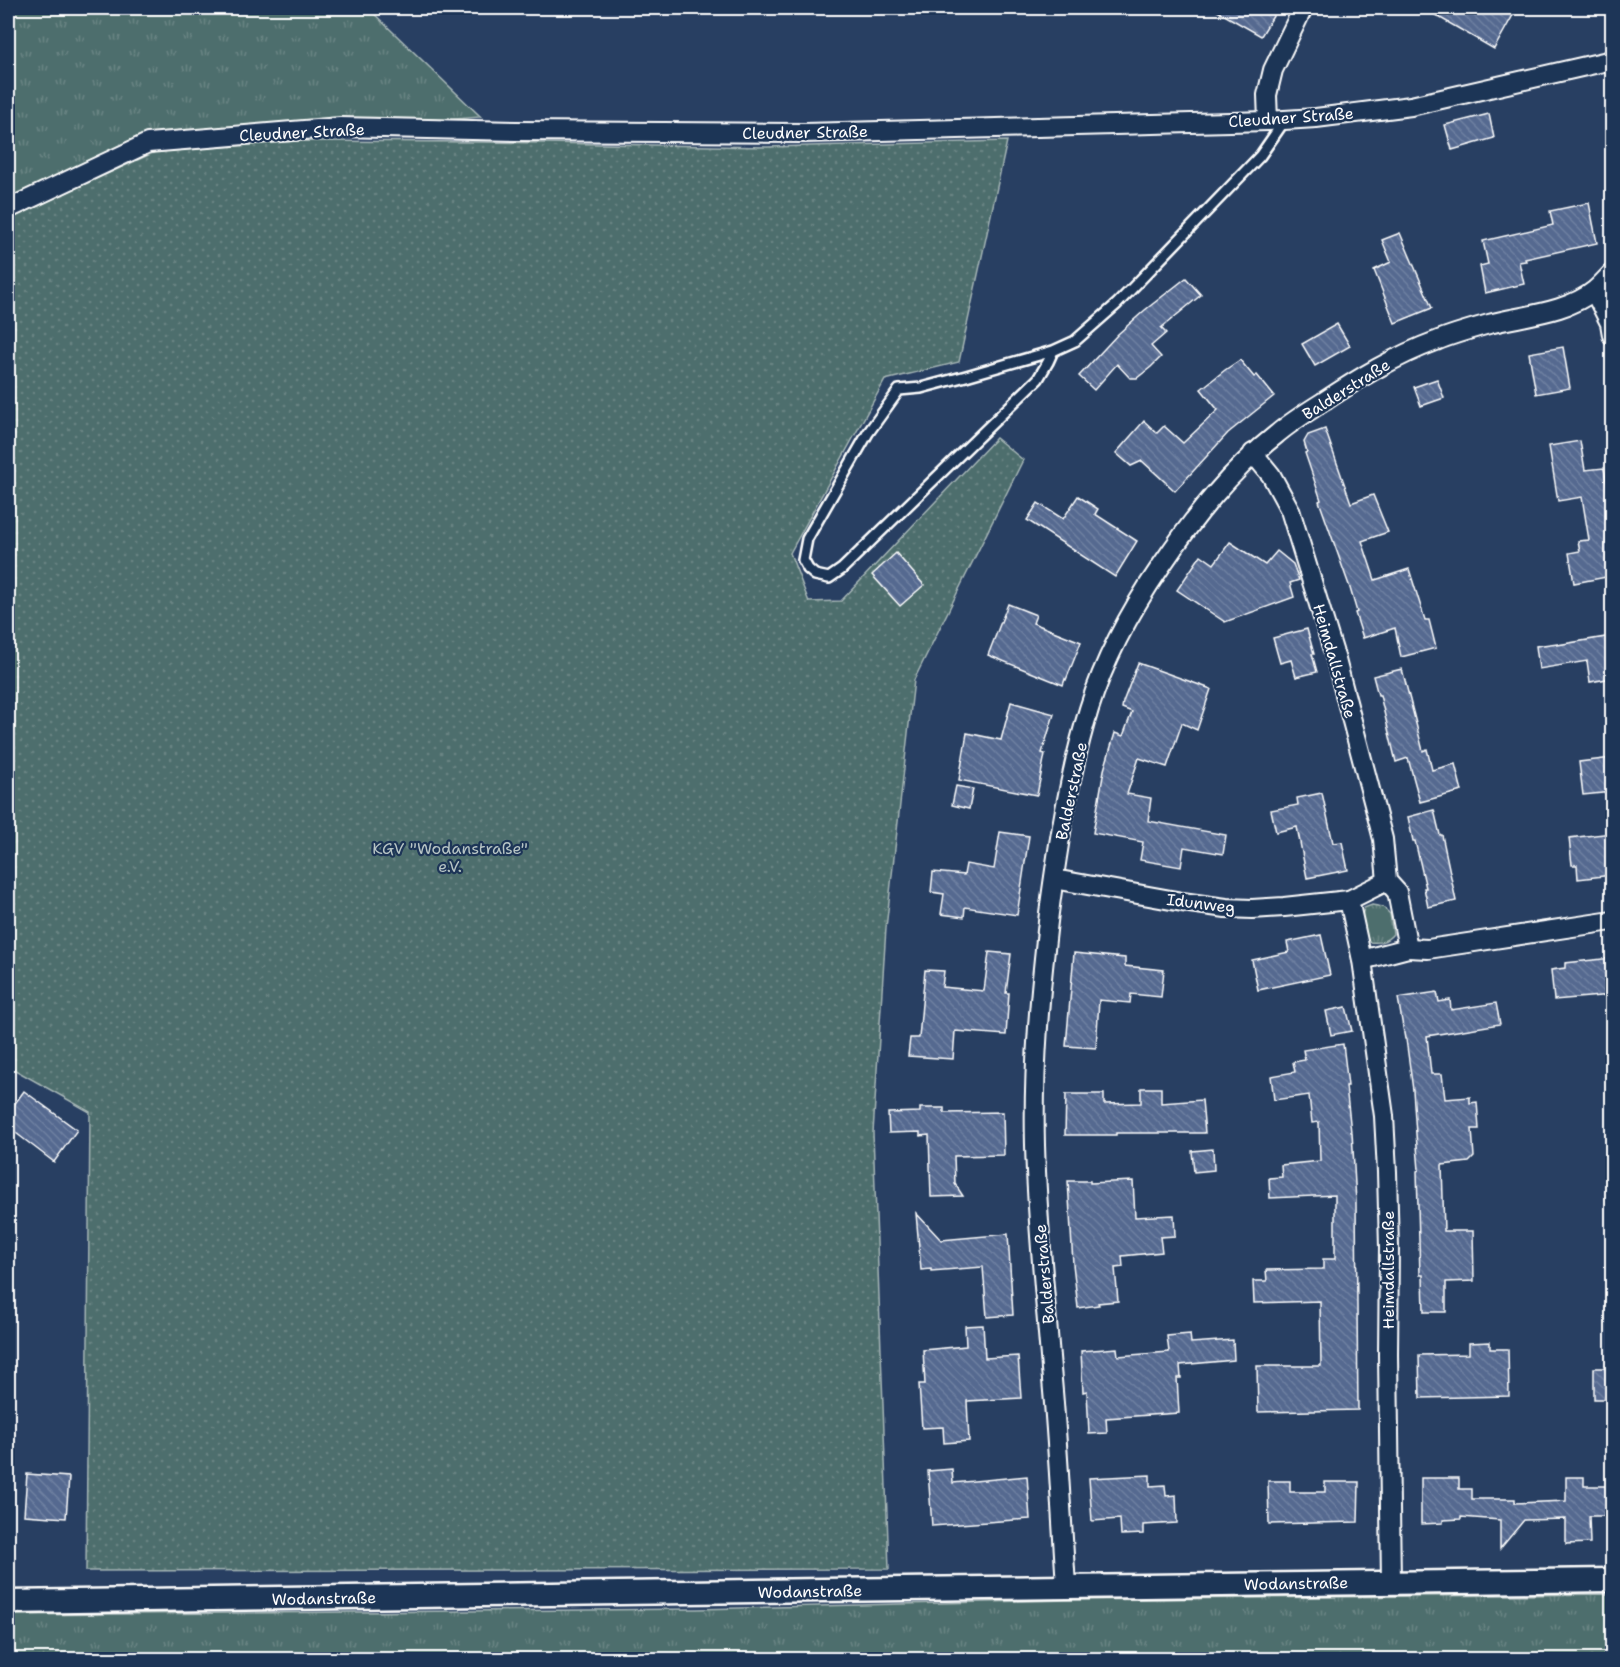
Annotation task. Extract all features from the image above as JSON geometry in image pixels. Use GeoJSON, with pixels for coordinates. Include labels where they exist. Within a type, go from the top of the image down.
{"type":"FeatureCollection","features":[{"type":"Feature","properties":{"kind":"street"},"geometry":{"type":"LineString","coordinates":[[1277,120],[1267,94],[1273,70],[1303,8]]}},
{"type":"Feature","properties":{"kind":"street","name":"Cleudner Straße"},"geometry":{"type":"LineString","coordinates":[[8,209],[148,143],[339,127],[804,133],[1316,118],[1411,106],[1612,60]]}},
{"type":"Feature","properties":{"kind":"street","name":"Balderstraße"},"geometry":{"type":"LineString","coordinates":[[1066,1586],[1056,1423],[1040,1232],[1035,1146],[1035,1076],[1039,996],[1054,879],[1071,783],[1089,709],[1102,672],[1140,596],[1186,528],[1217,490],[1253,453],[1279,431],[1356,380],[1397,358],[1436,341],[1478,327],[1570,304],[1594,291],[1612,273]]}},
{"type":"Feature","properties":{"kind":"street"},"geometry":{"type":"LineString","coordinates":[[1594,291],[1610,323],[1612,335]]}},
{"type":"Feature","properties":{"kind":"street","name":"Heimdallstraße"},"geometry":{"type":"LineString","coordinates":[[1253,453],[1271,475],[1290,510],[1336,660],[1383,839],[1387,881],[1397,892],[1408,948]]}},
{"type":"Feature","properties":{"kind":"street","name":"Idunweg"},"geometry":{"type":"LineString","coordinates":[[1054,879],[1226,908],[1263,908],[1349,900]]}},
{"type":"Feature","properties":{"kind":"street"},"geometry":{"type":"LineString","coordinates":[[1349,900],[1387,881]]}},
{"type":"Feature","properties":{"kind":"street","name":"Heimdallstraße"},"geometry":{"type":"LineString","coordinates":[[1349,900],[1362,960],[1383,1116],[1387,1172],[1391,1582]]}},
{"type":"Feature","properties":{"kind":"street"},"geometry":{"type":"LineString","coordinates":[[1362,960],[1408,948],[1428,949],[1612,921]]}},
{"type":"Feature","properties":{"kind":"street","name":"Wodanstraße"},"geometry":{"type":"LineString","coordinates":[[8,1602],[1612,1580]]}},
{"type":"Feature","properties":{"kind":"lane"},"geometry":{"type":"LineString","coordinates":[[1053,351],[1038,379],[842,569],[829,578],[814,575],[808,569],[803,560],[807,538],[868,433],[899,390],[921,388],[1053,351],[1075,341],[1117,304],[1260,156],[1277,120]]}},
{"type":"Feature","properties":{"kind":"green space"},"geometry":{"type":"Polygon","coordinates":[[[8,8],[368,8],[481,117],[148,143],[8,201],[8,8]]]}},
{"type":"Feature","properties":{"kind":"green space","name":"KGV \"Wodanstraße\" e.V."},"geometry":{"type":"Polygon","coordinates":[[[297,141],[767,147],[1007,141],[959,362],[885,380],[790,553],[809,602],[841,601],[996,438],[1023,460],[914,680],[886,928],[873,1133],[889,1569],[86,1571],[90,1112],[8,1066],[8,219],[155,152],[297,141]]]}},
{"type":"Feature","properties":{"kind":"green space"},"geometry":{"type":"Polygon","coordinates":[[[1372,905],[1383,907],[1390,914],[1393,934],[1383,941],[1370,942],[1363,930],[1364,908],[1372,905]]]}},
{"type":"Feature","properties":{"kind":"green space"},"geometry":{"type":"Polygon","coordinates":[[[1612,1594],[1612,1660],[8,1659],[8,1615],[697,1609],[1068,1600],[1612,1594]]]}},
{"type":"Feature","properties":{"kind":"building"},"geometry":{"type":"Polygon","coordinates":[[[1212,8],[1278,8],[1261,36],[1212,8]]]}},
{"type":"Feature","properties":{"kind":"building"},"geometry":{"type":"Polygon","coordinates":[[[1423,8],[1517,8],[1494,49],[1423,8]]]}},
{"type":"Feature","properties":{"kind":"building"},"geometry":{"type":"Polygon","coordinates":[[[1489,114],[1494,138],[1452,150],[1445,125],[1489,114]]]}},
{"type":"Feature","properties":{"kind":"building"},"geometry":{"type":"Polygon","coordinates":[[[1589,203],[1597,243],[1525,259],[1526,261],[1519,262],[1524,284],[1485,293],[1480,266],[1488,264],[1483,241],[1553,225],[1550,211],[1589,203]]]}},
{"type":"Feature","properties":{"kind":"building"},"geometry":{"type":"Polygon","coordinates":[[[1400,233],[1432,308],[1395,323],[1374,270],[1391,262],[1382,240],[1400,233]]]}},
{"type":"Feature","properties":{"kind":"building"},"geometry":{"type":"Polygon","coordinates":[[[1186,278],[1201,295],[1161,328],[1166,333],[1151,346],[1161,357],[1151,367],[1137,378],[1130,378],[1117,364],[1094,390],[1079,376],[1118,334],[1186,278]]]}},
{"type":"Feature","properties":{"kind":"building"},"geometry":{"type":"Polygon","coordinates":[[[1337,324],[1350,346],[1315,366],[1302,344],[1337,324]]]}},
{"type":"Feature","properties":{"kind":"building"},"geometry":{"type":"Polygon","coordinates":[[[1563,347],[1570,388],[1536,394],[1529,353],[1563,347]]]}},
{"type":"Feature","properties":{"kind":"building"},"geometry":{"type":"Polygon","coordinates":[[[1240,360],[1254,377],[1257,375],[1274,396],[1228,433],[1175,491],[1142,461],[1131,466],[1116,453],[1144,421],[1157,433],[1164,426],[1183,443],[1218,410],[1201,389],[1240,360]]]}},
{"type":"Feature","properties":{"kind":"building"},"geometry":{"type":"Polygon","coordinates":[[[1437,379],[1444,398],[1421,406],[1414,387],[1437,379]]]}},
{"type":"Feature","properties":{"kind":"building"},"geometry":{"type":"Polygon","coordinates":[[[1325,429],[1351,503],[1373,495],[1388,532],[1362,541],[1375,580],[1409,569],[1425,620],[1429,620],[1436,648],[1401,657],[1395,628],[1363,638],[1350,588],[1319,501],[1321,500],[1305,453],[1307,452],[1304,442],[1308,435],[1325,429]]]}},
{"type":"Feature","properties":{"kind":"building"},"geometry":{"type":"Polygon","coordinates":[[[1580,441],[1585,470],[1604,468],[1612,515],[1612,576],[1574,583],[1569,553],[1580,551],[1578,541],[1589,540],[1582,497],[1558,501],[1549,446],[1580,441]]]}},
{"type":"Feature","properties":{"kind":"building"},"geometry":{"type":"Polygon","coordinates":[[[1078,496],[1098,509],[1095,514],[1137,541],[1115,577],[1027,520],[1038,503],[1063,519],[1078,496]]]}},
{"type":"Feature","properties":{"kind":"building"},"geometry":{"type":"Polygon","coordinates":[[[1230,542],[1265,565],[1277,551],[1293,564],[1299,580],[1290,583],[1294,597],[1225,622],[1177,590],[1201,555],[1214,564],[1230,542]]]}},
{"type":"Feature","properties":{"kind":"building"},"geometry":{"type":"Polygon","coordinates":[[[896,553],[924,585],[900,606],[872,575],[896,553]]]}},
{"type":"Feature","properties":{"kind":"building"},"geometry":{"type":"Polygon","coordinates":[[[1008,604],[1036,615],[1033,623],[1081,642],[1063,685],[988,655],[1008,604]]]}},
{"type":"Feature","properties":{"kind":"building"},"geometry":{"type":"Polygon","coordinates":[[[1307,629],[1317,672],[1296,677],[1291,660],[1280,663],[1273,638],[1307,629]]]}},
{"type":"Feature","properties":{"kind":"building"},"geometry":{"type":"Polygon","coordinates":[[[1612,636],[1612,678],[1590,682],[1587,661],[1539,669],[1536,646],[1612,636]]]}},
{"type":"Feature","properties":{"kind":"building"},"geometry":{"type":"Polygon","coordinates":[[[1138,663],[1211,689],[1197,730],[1182,723],[1167,767],[1139,758],[1127,794],[1151,798],[1148,821],[1226,835],[1223,854],[1184,847],[1181,867],[1140,860],[1143,842],[1093,833],[1104,770],[1115,733],[1123,736],[1132,712],[1122,708],[1138,663]]]}},
{"type":"Feature","properties":{"kind":"building"},"geometry":{"type":"Polygon","coordinates":[[[1402,669],[1423,751],[1427,749],[1432,770],[1455,764],[1462,791],[1420,802],[1408,758],[1396,762],[1380,695],[1378,695],[1373,676],[1402,669]]]}},
{"type":"Feature","properties":{"kind":"building"},"geometry":{"type":"Polygon","coordinates":[[[1011,702],[1054,714],[1042,753],[1045,754],[1037,795],[959,780],[967,733],[1001,740],[1011,702]]]}},
{"type":"Feature","properties":{"kind":"building"},"geometry":{"type":"Polygon","coordinates":[[[1612,758],[1612,792],[1583,795],[1579,762],[1612,758]]]}},
{"type":"Feature","properties":{"kind":"building"},"geometry":{"type":"Polygon","coordinates":[[[956,786],[973,789],[969,809],[952,805],[956,786]]]}},
{"type":"Feature","properties":{"kind":"building"},"geometry":{"type":"Polygon","coordinates":[[[1322,793],[1333,843],[1342,842],[1348,870],[1307,878],[1297,827],[1276,832],[1271,810],[1298,805],[1297,798],[1322,793]]]}},
{"type":"Feature","properties":{"kind":"building"},"geometry":{"type":"Polygon","coordinates":[[[1434,810],[1440,835],[1442,835],[1456,901],[1428,907],[1424,888],[1426,888],[1408,817],[1434,810]]]}},
{"type":"Feature","properties":{"kind":"building"},"geometry":{"type":"Polygon","coordinates":[[[1000,832],[1029,836],[1017,915],[965,907],[964,917],[941,914],[944,894],[931,892],[933,872],[964,875],[966,864],[994,869],[1000,832]]]}},
{"type":"Feature","properties":{"kind":"building"},"geometry":{"type":"Polygon","coordinates":[[[1612,833],[1612,875],[1578,879],[1577,865],[1572,865],[1569,838],[1612,833]]]}},
{"type":"Feature","properties":{"kind":"building"},"geometry":{"type":"Polygon","coordinates":[[[1321,935],[1330,975],[1258,990],[1252,960],[1289,952],[1287,942],[1321,935]]]}},
{"type":"Feature","properties":{"kind":"building"},"geometry":{"type":"Polygon","coordinates":[[[989,952],[1011,954],[1006,993],[1009,993],[1006,1035],[955,1031],[953,1059],[908,1056],[910,1038],[919,1038],[925,970],[944,971],[942,987],[984,991],[989,952]]]}},
{"type":"Feature","properties":{"kind":"building"},"geometry":{"type":"Polygon","coordinates":[[[1074,953],[1125,958],[1125,966],[1164,970],[1161,997],[1131,994],[1130,1003],[1099,1000],[1096,1048],[1066,1046],[1074,953]]]}},
{"type":"Feature","properties":{"kind":"building"},"geometry":{"type":"Polygon","coordinates":[[[1612,958],[1612,995],[1554,1000],[1551,970],[1565,968],[1565,963],[1612,958]]]}},
{"type":"Feature","properties":{"kind":"building"},"geometry":{"type":"Polygon","coordinates":[[[1437,992],[1439,1002],[1450,1000],[1451,1010],[1496,1003],[1500,1024],[1427,1036],[1431,1074],[1442,1074],[1445,1099],[1470,1097],[1470,1103],[1477,1102],[1479,1129],[1472,1129],[1474,1157],[1469,1162],[1442,1165],[1444,1231],[1473,1231],[1474,1281],[1446,1282],[1446,1312],[1424,1312],[1423,1275],[1420,1275],[1417,1171],[1419,1170],[1413,1090],[1398,998],[1437,992]]]}},
{"type":"Feature","properties":{"kind":"building"},"geometry":{"type":"Polygon","coordinates":[[[1346,1007],[1352,1031],[1331,1035],[1326,1011],[1346,1007]]]}},
{"type":"Feature","properties":{"kind":"building"},"geometry":{"type":"Polygon","coordinates":[[[1343,1044],[1356,1202],[1358,1410],[1258,1412],[1257,1366],[1321,1366],[1320,1301],[1254,1303],[1253,1281],[1267,1281],[1266,1270],[1323,1269],[1323,1259],[1335,1259],[1335,1195],[1270,1198],[1269,1178],[1282,1177],[1281,1165],[1320,1161],[1319,1122],[1312,1123],[1309,1095],[1274,1100],[1271,1076],[1295,1072],[1293,1062],[1305,1060],[1303,1050],[1343,1044]]]}},
{"type":"Feature","properties":{"kind":"building"},"geometry":{"type":"Polygon","coordinates":[[[1141,1088],[1161,1088],[1161,1103],[1202,1100],[1205,1133],[1065,1135],[1066,1094],[1104,1094],[1104,1104],[1141,1103],[1141,1088]]]}},
{"type":"Feature","properties":{"kind":"building"},"geometry":{"type":"Polygon","coordinates":[[[24,1091],[77,1130],[54,1162],[8,1127],[8,1113],[24,1091]]]}},
{"type":"Feature","properties":{"kind":"building"},"geometry":{"type":"Polygon","coordinates":[[[920,1108],[944,1108],[944,1113],[1003,1112],[1004,1155],[954,1156],[955,1184],[963,1196],[931,1197],[929,1135],[920,1136],[920,1132],[889,1133],[888,1113],[920,1112],[920,1108]]]}},
{"type":"Feature","properties":{"kind":"building"},"geometry":{"type":"Polygon","coordinates":[[[1213,1149],[1214,1170],[1194,1172],[1192,1151],[1213,1149]]]}},
{"type":"Feature","properties":{"kind":"building"},"geometry":{"type":"Polygon","coordinates":[[[1068,1181],[1090,1181],[1090,1183],[1133,1181],[1135,1217],[1174,1215],[1175,1236],[1160,1237],[1162,1252],[1122,1256],[1123,1267],[1115,1268],[1118,1301],[1078,1308],[1068,1181]]]}},
{"type":"Feature","properties":{"kind":"building"},"geometry":{"type":"Polygon","coordinates":[[[916,1213],[941,1240],[1008,1234],[1013,1315],[987,1317],[983,1267],[921,1270],[916,1213]]]}},
{"type":"Feature","properties":{"kind":"building"},"geometry":{"type":"Polygon","coordinates":[[[983,1325],[985,1358],[1018,1356],[1021,1398],[967,1401],[969,1441],[944,1443],[943,1427],[922,1428],[919,1384],[925,1384],[923,1350],[966,1346],[965,1326],[983,1325]]]}},
{"type":"Feature","properties":{"kind":"building"},"geometry":{"type":"Polygon","coordinates":[[[1190,1334],[1191,1343],[1233,1340],[1234,1360],[1180,1365],[1181,1378],[1177,1378],[1179,1413],[1106,1418],[1107,1433],[1089,1434],[1087,1391],[1083,1392],[1081,1351],[1117,1348],[1118,1356],[1169,1352],[1167,1336],[1190,1334]]]}},
{"type":"Feature","properties":{"kind":"building"},"geometry":{"type":"Polygon","coordinates":[[[1490,1342],[1490,1349],[1508,1349],[1509,1396],[1420,1398],[1419,1355],[1469,1354],[1469,1343],[1490,1342]]]}},
{"type":"Feature","properties":{"kind":"building"},"geometry":{"type":"Polygon","coordinates":[[[1594,1368],[1612,1368],[1612,1399],[1594,1399],[1594,1368]]]}},
{"type":"Feature","properties":{"kind":"building"},"geometry":{"type":"Polygon","coordinates":[[[952,1469],[953,1483],[1027,1476],[1030,1519],[932,1526],[928,1471],[952,1469]]]}},
{"type":"Feature","properties":{"kind":"building"},"geometry":{"type":"Polygon","coordinates":[[[27,1474],[69,1477],[66,1518],[24,1515],[27,1474]]]}},
{"type":"Feature","properties":{"kind":"building"},"geometry":{"type":"Polygon","coordinates":[[[1150,1475],[1150,1486],[1165,1485],[1166,1496],[1176,1495],[1177,1523],[1143,1525],[1143,1534],[1121,1535],[1120,1519],[1092,1521],[1089,1478],[1150,1475]]]}},
{"type":"Feature","properties":{"kind":"building"},"geometry":{"type":"Polygon","coordinates":[[[1566,1477],[1584,1477],[1584,1486],[1612,1486],[1612,1516],[1589,1516],[1590,1543],[1566,1544],[1566,1519],[1524,1520],[1500,1549],[1500,1520],[1461,1517],[1461,1519],[1443,1520],[1443,1523],[1421,1524],[1421,1478],[1459,1478],[1459,1489],[1472,1489],[1472,1499],[1515,1499],[1515,1503],[1566,1501],[1566,1477]]]}},
{"type":"Feature","properties":{"kind":"building"},"geometry":{"type":"Polygon","coordinates":[[[1268,1481],[1290,1481],[1290,1492],[1325,1492],[1325,1482],[1359,1482],[1358,1522],[1269,1524],[1268,1481]]]}}]}
